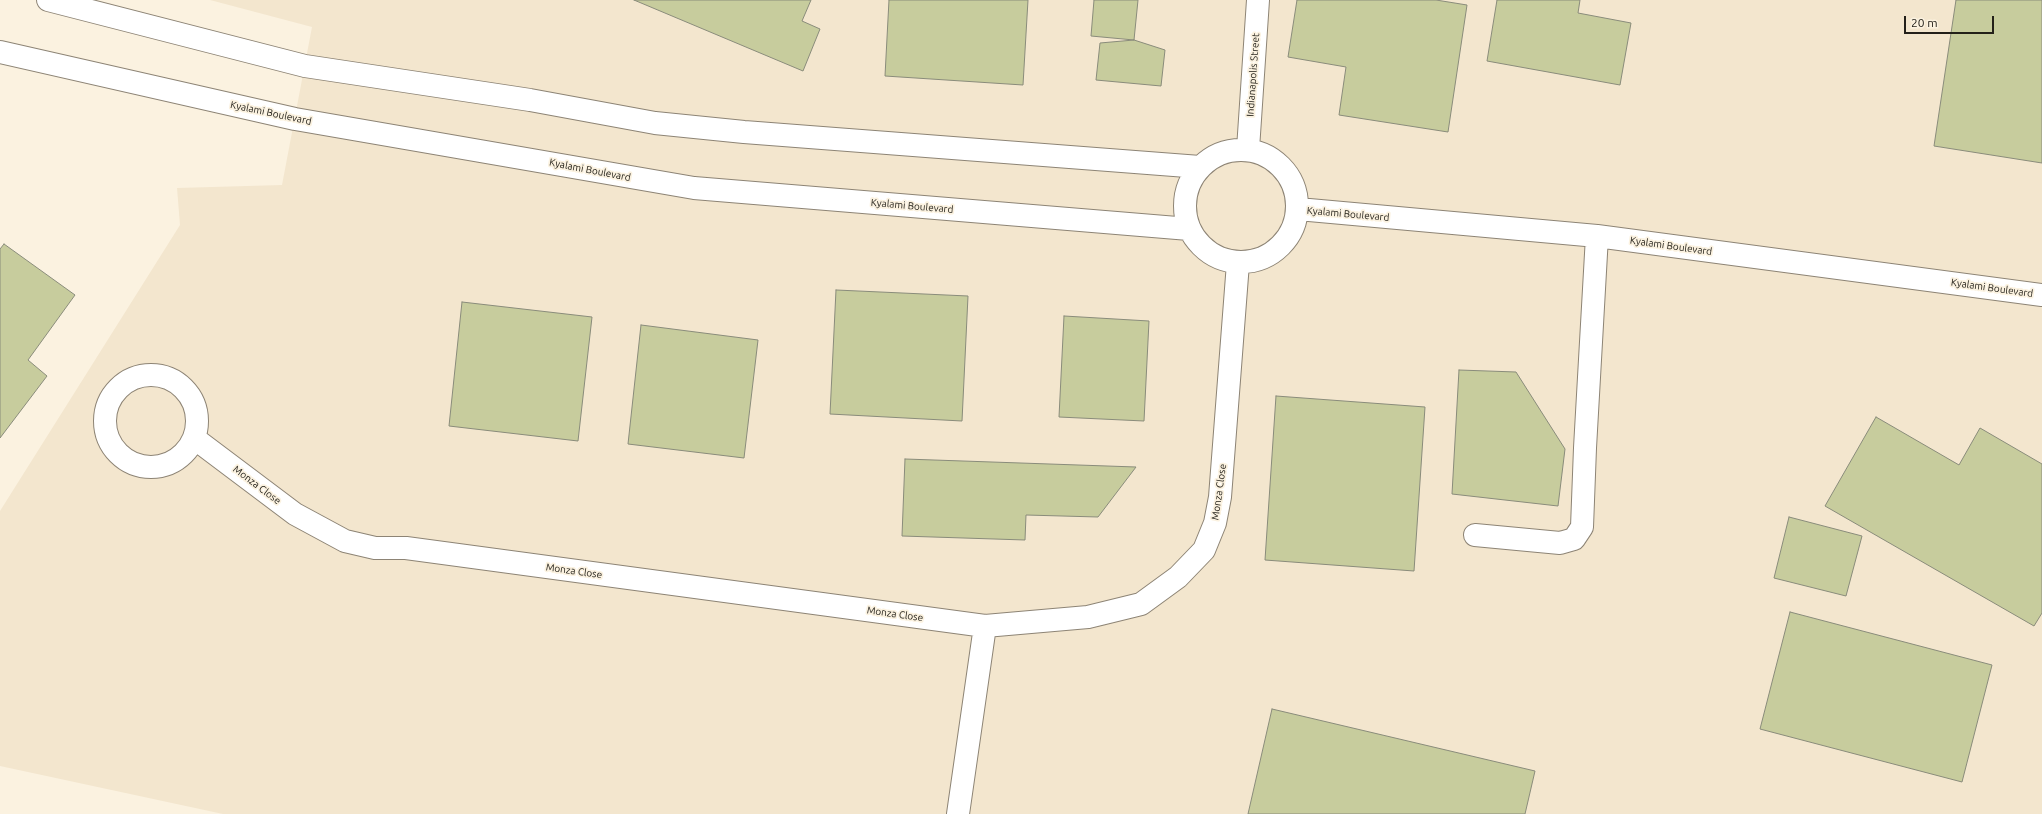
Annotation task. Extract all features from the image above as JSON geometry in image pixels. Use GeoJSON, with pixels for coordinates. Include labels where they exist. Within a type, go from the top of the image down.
{"type":"FeatureCollection","features":[{"type":"Feature","properties":{"kind":"street"},"geometry":{"type":"LineString","coordinates":[[48,0],[305,66],[530,100],[656,122],[744,132],[1200,167]]}},
{"type":"Feature","properties":{"kind":"street","name":"Indianapolis Street"},"geometry":{"type":"LineString","coordinates":[[1248,149],[1258,0]]}},
{"type":"Feature","properties":{"kind":"street","name":"Kyalami Boulevard"},"geometry":{"type":"LineString","coordinates":[[0,52],[295,119],[694,188],[1189,229]]}},
{"type":"Feature","properties":{"kind":"street"},"geometry":{"type":"LineString","coordinates":[[1248,149],[1264,154],[1278,163],[1290,176],[1296,192],[1298,209],[1294,227],[1285,242],[1272,254],[1256,261],[1238,263],[1218,258],[1201,246],[1189,229],[1185,213],[1185,196],[1190,181],[1200,167],[1219,154],[1230,150],[1248,149]]}},
{"type":"Feature","properties":{"kind":"street","name":"Kyalami Boulevard"},"geometry":{"type":"LineString","coordinates":[[1298,209],[1598,236],[2042,295]]}},
{"type":"Feature","properties":{"kind":"street"},"geometry":{"type":"LineString","coordinates":[[1475,535],[1560,543],[1574,539],[1582,527],[1585,440],[1598,236]]}},
{"type":"Feature","properties":{"kind":"street","name":"Monza Close"},"geometry":{"type":"LineString","coordinates":[[194,438],[295,514],[345,540],[367,546],[414,550],[985,626],[1088,617],[1142,604],[1178,577],[1204,550],[1215,523],[1220,497],[1238,263]]}},
{"type":"Feature","properties":{"kind":"street"},"geometry":{"type":"LineString","coordinates":[[148,375],[164,377],[178,384],[189,395],[196,409],[198,424],[194,438],[187,451],[176,460],[162,466],[147,467],[133,463],[120,455],[111,444],[106,430],[106,414],[111,400],[120,388],[133,379],[148,375]]}},
{"type":"Feature","properties":{"kind":"street"},"geometry":{"type":"LineString","coordinates":[[958,814],[985,626]]}},
{"type":"Feature","properties":{"kind":"shaded area"},"geometry":{"type":"Polygon","coordinates":[[[210,0],[2042,0],[2042,814],[223,814],[0,766],[0,511],[180,225],[177,188],[282,185],[312,27],[210,0]]]}},
{"type":"Feature","properties":{"kind":"building"},"geometry":{"type":"Polygon","coordinates":[[[634,0],[811,0],[802,21],[820,29],[803,71],[634,0]]]}},
{"type":"Feature","properties":{"kind":"building"},"geometry":{"type":"Polygon","coordinates":[[[889,0],[1028,0],[1023,85],[885,76],[889,0]]]}},
{"type":"Feature","properties":{"kind":"building"},"geometry":{"type":"Polygon","coordinates":[[[1094,0],[1138,0],[1134,40],[1091,36],[1094,0]]]}},
{"type":"Feature","properties":{"kind":"building"},"geometry":{"type":"Polygon","coordinates":[[[1297,0],[1436,0],[1467,5],[1448,132],[1339,115],[1346,67],[1288,57],[1297,0]]]}},
{"type":"Feature","properties":{"kind":"building"},"geometry":{"type":"Polygon","coordinates":[[[1497,0],[1580,0],[1578,13],[1631,23],[1620,85],[1487,61],[1497,0]]]}},
{"type":"Feature","properties":{"kind":"building"},"geometry":{"type":"Polygon","coordinates":[[[1956,0],[2042,0],[2042,163],[1934,146],[1956,0]]]}},
{"type":"Feature","properties":{"kind":"building"},"geometry":{"type":"Polygon","coordinates":[[[1134,40],[1165,50],[1161,86],[1096,80],[1100,43],[1134,40]]]}},
{"type":"Feature","properties":{"kind":"building"},"geometry":{"type":"Polygon","coordinates":[[[4,244],[75,295],[28,360],[47,376],[0,438],[0,249],[4,244]]]}},
{"type":"Feature","properties":{"kind":"building"},"geometry":{"type":"Polygon","coordinates":[[[836,290],[968,296],[962,421],[830,414],[836,290]]]}},
{"type":"Feature","properties":{"kind":"building"},"geometry":{"type":"Polygon","coordinates":[[[462,302],[592,317],[578,441],[449,426],[462,302]]]}},
{"type":"Feature","properties":{"kind":"building"},"geometry":{"type":"Polygon","coordinates":[[[1064,316],[1149,321],[1144,421],[1059,417],[1064,316]]]}},
{"type":"Feature","properties":{"kind":"building"},"geometry":{"type":"Polygon","coordinates":[[[641,325],[758,340],[744,458],[628,444],[641,325]]]}},
{"type":"Feature","properties":{"kind":"building"},"geometry":{"type":"Polygon","coordinates":[[[1459,370],[1516,372],[1565,449],[1558,506],[1452,494],[1459,370]]]}},
{"type":"Feature","properties":{"kind":"building"},"geometry":{"type":"Polygon","coordinates":[[[1276,396],[1425,407],[1414,571],[1265,560],[1276,396]]]}},
{"type":"Feature","properties":{"kind":"building"},"geometry":{"type":"Polygon","coordinates":[[[1876,417],[1959,465],[1980,428],[2042,464],[2042,613],[2034,626],[1825,506],[1876,417]]]}},
{"type":"Feature","properties":{"kind":"building"},"geometry":{"type":"Polygon","coordinates":[[[905,459],[1136,467],[1098,517],[1026,515],[1025,540],[902,536],[905,459]]]}},
{"type":"Feature","properties":{"kind":"building"},"geometry":{"type":"Polygon","coordinates":[[[1789,517],[1862,536],[1846,596],[1774,578],[1789,517]]]}},
{"type":"Feature","properties":{"kind":"building"},"geometry":{"type":"Polygon","coordinates":[[[1790,612],[1992,665],[1962,782],[1760,729],[1790,612]]]}},
{"type":"Feature","properties":{"kind":"building"},"geometry":{"type":"Polygon","coordinates":[[[1272,709],[1535,771],[1525,814],[1248,814],[1272,709]]]}}]}
